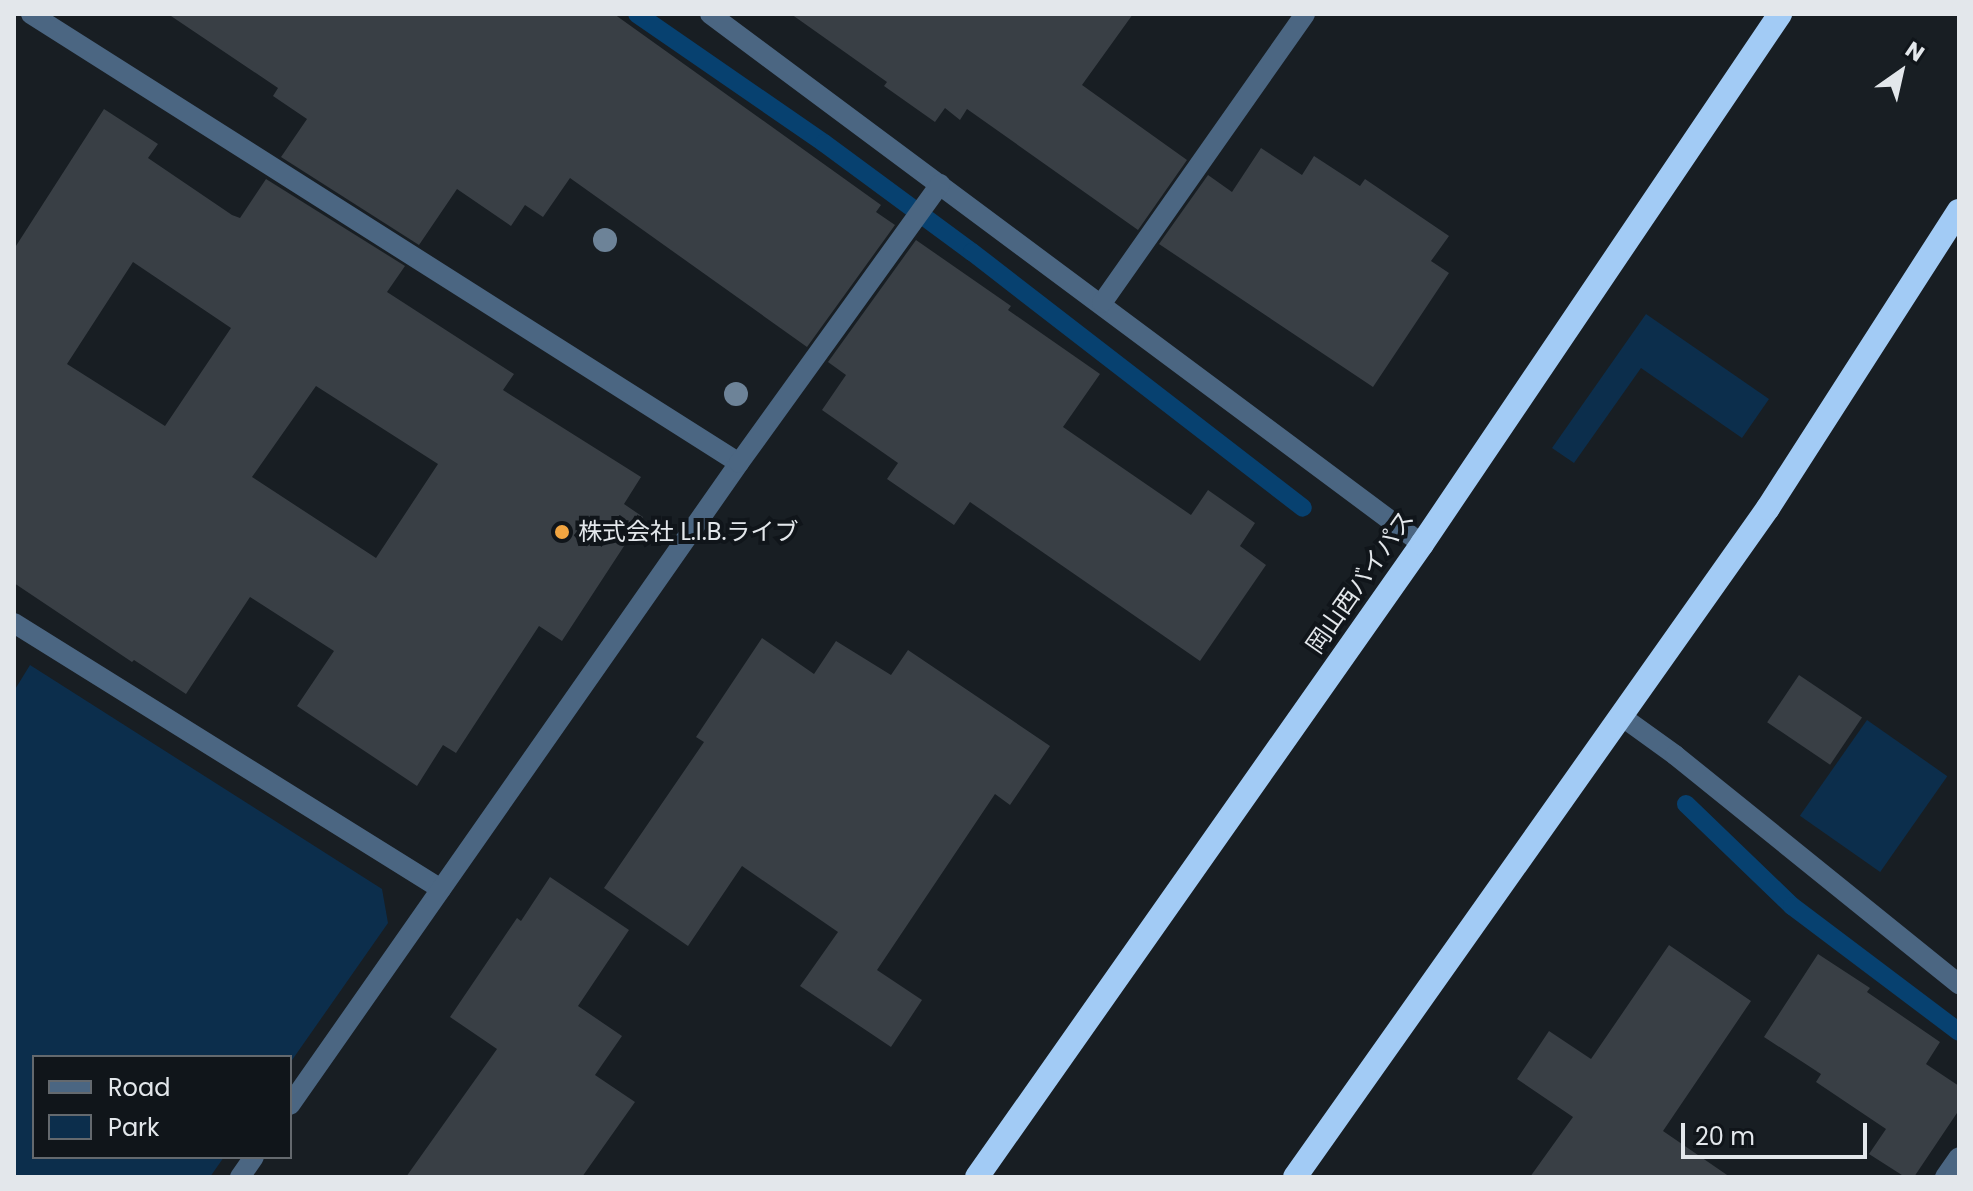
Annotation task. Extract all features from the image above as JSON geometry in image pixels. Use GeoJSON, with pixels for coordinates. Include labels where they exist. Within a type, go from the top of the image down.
{"type":"FeatureCollection","features":[{"type":"Feature","properties":{"kind":"highway","name":"岡山西バイパス"},"geometry":{"type":"LineString","coordinates":[[977,1177],[1422,544],[1780,14]]}},
{"type":"Feature","properties":{"kind":"highway"},"geometry":{"type":"LineString","coordinates":[[1295,1177],[1768,508],[1959,211]]}},
{"type":"Feature","properties":{"kind":"street"},"geometry":{"type":"LineString","coordinates":[[31,14],[739,463]]}},
{"type":"Feature","properties":{"kind":"street"},"geometry":{"type":"LineString","coordinates":[[710,14],[1102,303],[1354,497],[1422,544]]}},
{"type":"Feature","properties":{"kind":"street"},"geometry":{"type":"LineString","coordinates":[[1102,303],[1305,14]]}},
{"type":"Feature","properties":{"kind":"street"},"geometry":{"type":"LineString","coordinates":[[292,1102],[739,463],[940,184]]}},
{"type":"Feature","properties":{"kind":"street"},"geometry":{"type":"LineString","coordinates":[[14,623],[441,889]]}},
{"type":"Feature","properties":{"kind":"street"},"geometry":{"type":"LineString","coordinates":[[1621,716],[1687,764],[1959,984]]}},
{"type":"Feature","properties":{"kind":"street"},"geometry":{"type":"LineString","coordinates":[[1945,1177],[1959,1157]]}},
{"type":"Feature","properties":{"kind":"street"},"geometry":{"type":"LineString","coordinates":[[240,1177],[253,1159]]}},
{"type":"Feature","properties":{"kind":"green space"},"geometry":{"type":"Polygon","coordinates":[[[1646,314],[1769,399],[1742,438],[1641,368],[1574,463],[1552,448],[1646,314]]]}},
{"type":"Feature","properties":{"kind":"green space"},"geometry":{"type":"Polygon","coordinates":[[[30,665],[382,889],[388,923],[292,1060],[292,1055],[32,1055],[32,1159],[223,1159],[210,1177],[14,1177],[14,691],[30,665]]]}},
{"type":"Feature","properties":{"kind":"green space"},"geometry":{"type":"Polygon","coordinates":[[[1867,720],[1947,776],[1880,872],[1800,816],[1867,720]]]}},
{"type":"Feature","properties":{"kind":"building"},"geometry":{"type":"Polygon","coordinates":[[[168,14],[614,14],[881,205],[876,212],[895,225],[807,347],[570,178],[543,217],[525,205],[511,226],[457,189],[419,245],[281,157],[307,119],[273,96],[278,88],[168,14]]]}},
{"type":"Feature","properties":{"kind":"building"},"geometry":{"type":"Polygon","coordinates":[[[791,14],[1133,14],[1082,85],[1187,160],[1138,230],[967,109],[960,120],[945,108],[935,122],[884,86],[887,82],[791,14]]]}},
{"type":"Feature","properties":{"kind":"building"},"geometry":{"type":"Polygon","coordinates":[[[104,109],[158,144],[148,158],[232,215],[240,218],[266,179],[405,266],[387,292],[514,374],[503,390],[641,477],[624,504],[643,517],[562,641],[539,626],[456,753],[443,745],[417,786],[297,706],[334,651],[250,597],[186,694],[14,583],[14,249],[104,109]],[[133,262],[67,364],[165,426],[231,328],[133,262]],[[316,386],[252,477],[376,558],[438,464],[316,386]]]}},
{"type":"Feature","properties":{"kind":"building"},"geometry":{"type":"Polygon","coordinates":[[[1261,148],[1302,175],[1314,156],[1360,186],[1365,179],[1449,236],[1431,261],[1449,273],[1373,387],[1159,244],[1208,175],[1232,192],[1261,148]]]}},
{"type":"Feature","properties":{"kind":"building"},"geometry":{"type":"Polygon","coordinates":[[[916,240],[1011,306],[1008,310],[1100,374],[1063,427],[1191,515],[1208,490],[1255,523],[1240,546],[1266,565],[1200,661],[970,502],[954,525],[887,479],[898,463],[822,410],[846,375],[828,362],[916,240]]]}},
{"type":"Feature","properties":{"kind":"building"},"geometry":{"type":"Polygon","coordinates":[[[762,638],[814,674],[836,641],[891,675],[908,650],[1050,746],[1010,805],[995,794],[877,970],[922,1000],[891,1047],[800,986],[838,932],[742,866],[688,946],[604,888],[704,742],[696,737],[762,638]]]}},
{"type":"Feature","properties":{"kind":"building"},"geometry":{"type":"Polygon","coordinates":[[[1799,675],[1862,717],[1830,765],[1767,722],[1799,675]]]}},
{"type":"Feature","properties":{"kind":"building"},"geometry":{"type":"Polygon","coordinates":[[[550,877],[629,930],[578,1006],[622,1036],[595,1075],[635,1102],[582,1177],[406,1177],[497,1049],[450,1017],[517,918],[521,921],[550,877]]]}},
{"type":"Feature","properties":{"kind":"building"},"geometry":{"type":"Polygon","coordinates":[[[1669,945],[1751,1001],[1663,1131],[1730,1177],[1530,1177],[1573,1117],[1517,1079],[1549,1031],[1591,1059],[1669,945]]]}},
{"type":"Feature","properties":{"kind":"building"},"geometry":{"type":"Polygon","coordinates":[[[1818,954],[1870,988],[1867,992],[1940,1042],[1926,1064],[1959,1086],[1959,1110],[1914,1177],[1905,1177],[1869,1154],[1886,1129],[1816,1082],[1821,1074],[1764,1037],[1818,954]]]}},
{"type":"Feature","properties":{"kind":"waterway"},"geometry":{"type":"LineString","coordinates":[[637,14],[824,143],[972,252],[1303,508]]}},
{"type":"Feature","properties":{"kind":"waterway"},"geometry":{"type":"LineString","coordinates":[[1686,804],[1792,906],[1959,1032]]}},
{"type":"Feature","properties":{"kind":"place","name":"株式会社 L.I.B.ライブ"},"geometry":{"type":"Point","coordinates":[562,532]}}]}
